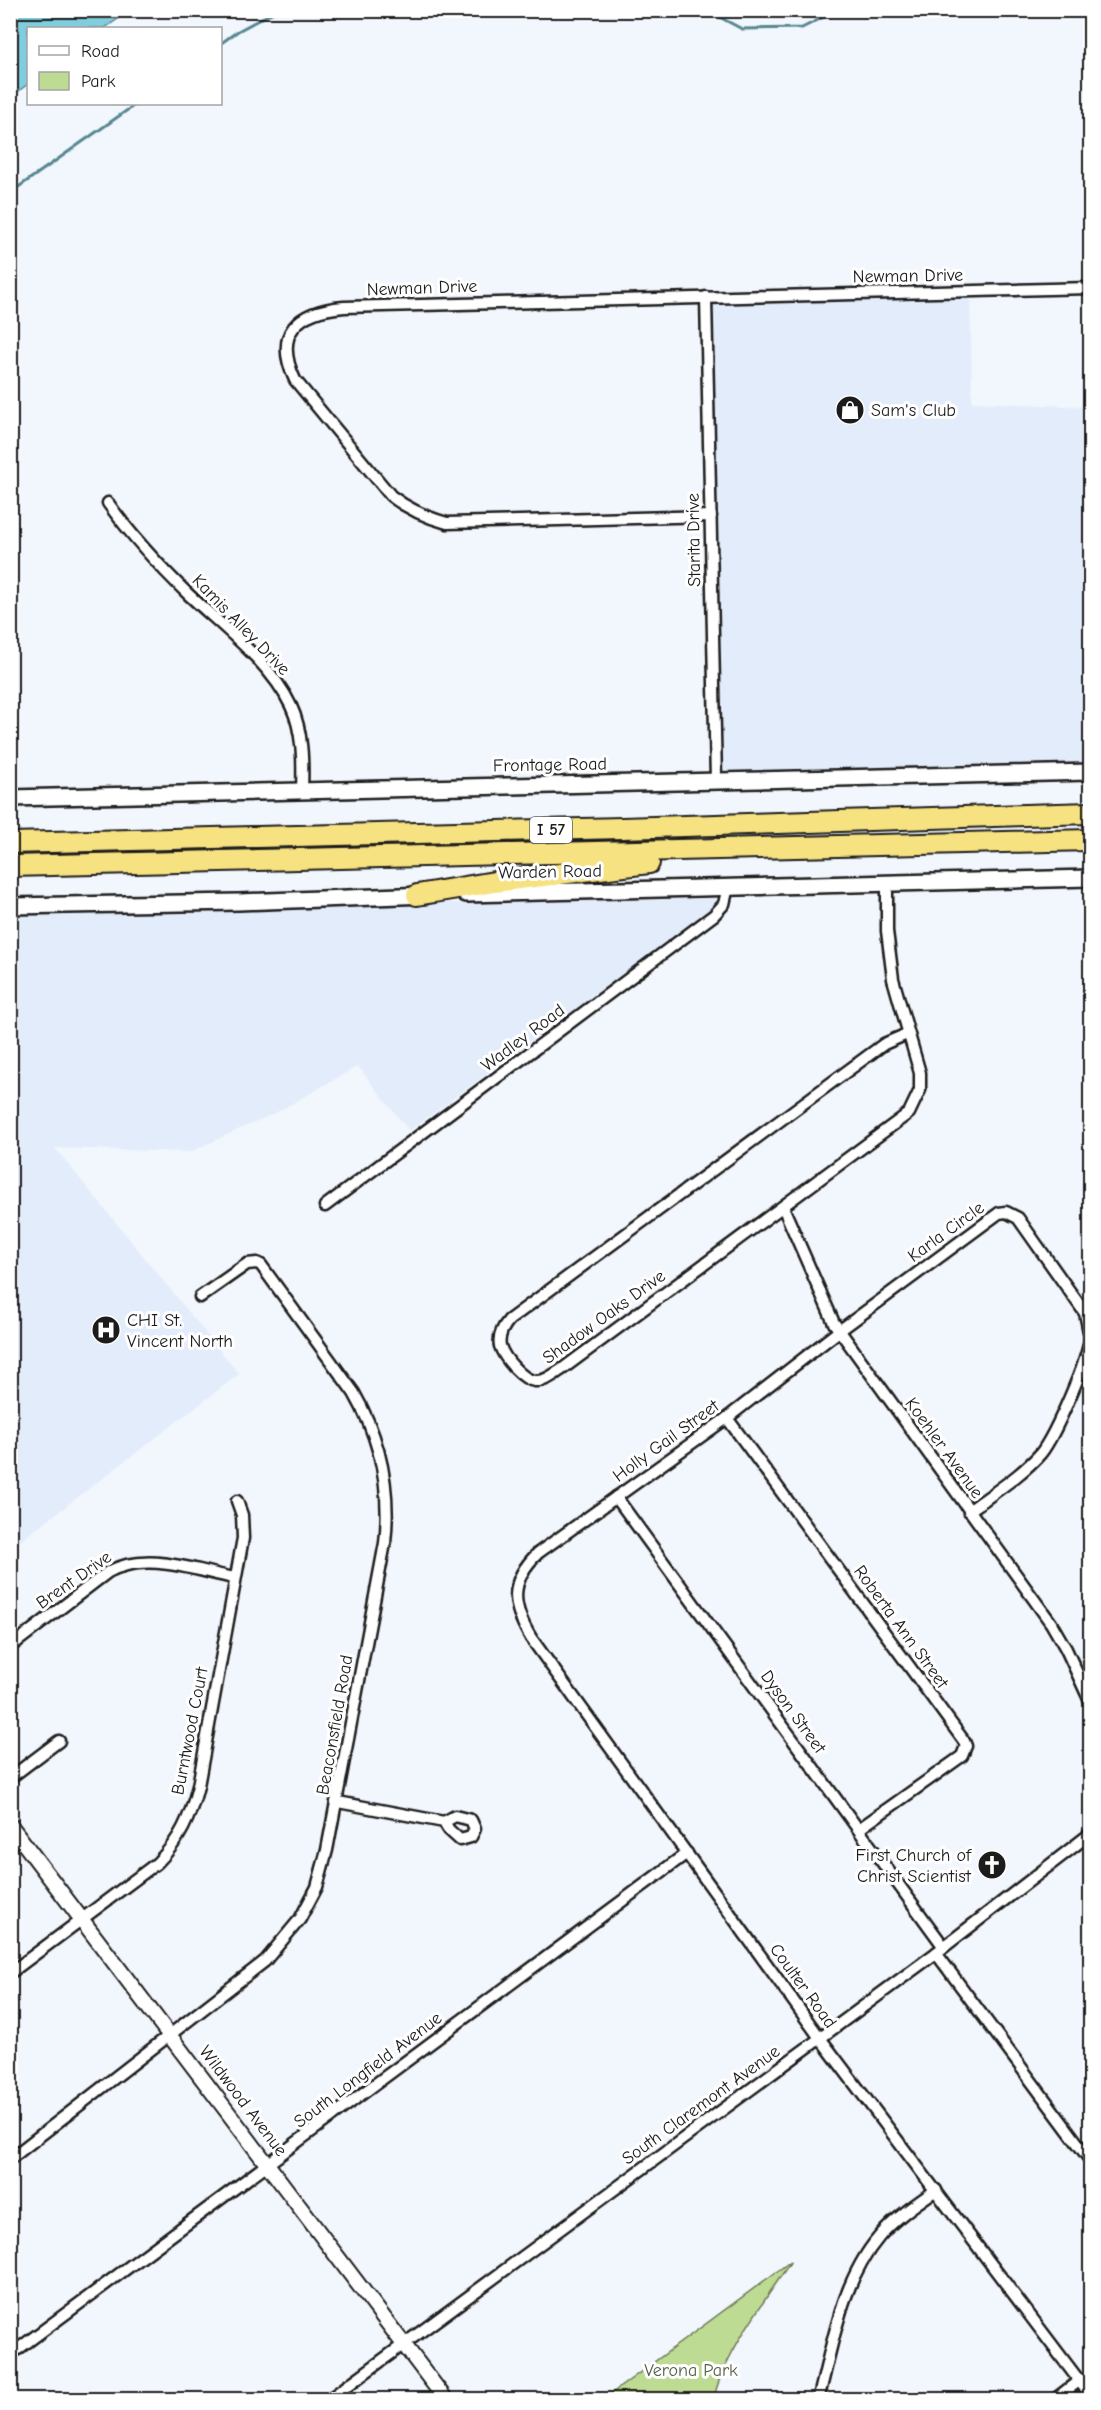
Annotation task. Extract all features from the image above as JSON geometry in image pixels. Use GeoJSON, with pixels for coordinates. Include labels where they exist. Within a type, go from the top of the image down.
{"type":"FeatureCollection","features":[{"type":"Feature","properties":{"kind":"highway","name":"I 57"},"geometry":{"type":"LineString","coordinates":[[10,843],[622,828],[1090,813]]}},
{"type":"Feature","properties":{"kind":"highway","name":"I 57"},"geometry":{"type":"LineString","coordinates":[[10,866],[1090,840]]}},
{"type":"Feature","properties":{"kind":"highway"},"geometry":{"type":"LineString","coordinates":[[417,895],[494,882],[764,849]]}},
{"type":"Feature","properties":{"kind":"main road","name":"Frontage Road"},"geometry":{"type":"LineString","coordinates":[[10,798],[1090,772]]}},
{"type":"Feature","properties":{"kind":"main road","name":"Warden Road"},"geometry":{"type":"LineString","coordinates":[[10,906],[240,902],[417,895],[1090,878]]}},
{"type":"Feature","properties":{"kind":"street","name":"Newman Drive"},"geometry":{"type":"LineString","coordinates":[[711,516],[447,523],[426,517],[406,508],[391,496],[295,380],[285,351],[287,339],[307,315],[323,309],[1090,288]]}},
{"type":"Feature","properties":{"kind":"street","name":"Starita Drive"},"geometry":{"type":"LineString","coordinates":[[706,297],[716,781]]}},
{"type":"Feature","properties":{"kind":"street","name":"Kamis Alley Drive"},"geometry":{"type":"LineString","coordinates":[[108,503],[137,543],[246,648],[284,693],[297,722],[302,751],[302,791]]}},
{"type":"Feature","properties":{"kind":"street","name":"Shadow Oaks Drive"},"geometry":{"type":"LineString","coordinates":[[886,883],[887,931],[893,979],[907,1034],[915,1053],[921,1082],[916,1102],[909,1113],[545,1380],[538,1381],[522,1377],[501,1347],[502,1330],[506,1322],[884,1044],[907,1034]]}},
{"type":"Feature","properties":{"kind":"street","name":"Wadley Road"},"geometry":{"type":"LineString","coordinates":[[325,1206],[714,915],[724,904],[728,887]]}},
{"type":"Feature","properties":{"kind":"street","name":"Koehler Avenue"},"geometry":{"type":"LineString","coordinates":[[783,1207],[834,1323],[1051,1623],[1090,1699]]}},
{"type":"Feature","properties":{"kind":"street","name":"Karla Circle"},"geometry":{"type":"LineString","coordinates":[[839,1331],[996,1214],[1006,1212],[1018,1218],[1085,1313],[1090,1338],[1087,1354],[1068,1400],[1042,1451],[1033,1462],[969,1511]]}},
{"type":"Feature","properties":{"kind":"street","name":"Beaconsfield Road"},"geometry":{"type":"LineString","coordinates":[[10,2159],[266,1961],[290,1934],[316,1887],[338,1802],[385,1543],[387,1497],[381,1455],[370,1423],[354,1393],[261,1265],[247,1264],[200,1298]]}},
{"type":"Feature","properties":{"kind":"street","name":"Holly Gail Street"},"geometry":{"type":"LineString","coordinates":[[518,1583],[524,1569],[538,1553],[727,1418],[839,1331]]}},
{"type":"Feature","properties":{"kind":"street","name":"Roberta Ann Street"},"geometry":{"type":"LineString","coordinates":[[727,1418],[964,1741],[965,1751],[962,1756],[859,1829]]}},
{"type":"Feature","properties":{"kind":"street","name":"Dyson Street"},"geometry":{"type":"LineString","coordinates":[[616,1497],[859,1829],[940,1950],[1090,2160]]}},
{"type":"Feature","properties":{"kind":"street","name":"Burntwood Court"},"geometry":{"type":"LineString","coordinates":[[10,1973],[157,1863],[178,1840],[187,1825],[198,1786],[243,1538],[242,1515],[237,1501]]}},
{"type":"Feature","properties":{"kind":"street","name":"Brent Drive"},"geometry":{"type":"LineString","coordinates":[[10,1647],[119,1566],[132,1562],[154,1562],[234,1578]]}},
{"type":"Feature","properties":{"kind":"street","name":"Coulter Road"},"geometry":{"type":"LineString","coordinates":[[518,1583],[516,1607],[520,1620],[531,1638],[820,2038],[1090,2395]]}},
{"type":"Feature","properties":{"kind":"street"},"geometry":{"type":"LineString","coordinates":[[10,1778],[58,1741]]}},
{"type":"Feature","properties":{"kind":"street"},"geometry":{"type":"LineString","coordinates":[[338,1802],[444,1822]]}},
{"type":"Feature","properties":{"kind":"street","name":"Wildwood Avenue"},"geometry":{"type":"LineString","coordinates":[[10,1825],[446,2400]]}},
{"type":"Feature","properties":{"kind":"street","name":"South Claremont Avenue"},"geometry":{"type":"LineString","coordinates":[[328,2400],[940,1950],[1090,1834]]}},
{"type":"Feature","properties":{"kind":"street","name":"South Longfield Avenue"},"geometry":{"type":"LineString","coordinates":[[10,2355],[687,1853]]}},
{"type":"Feature","properties":{"kind":"street"},"geometry":{"type":"LineString","coordinates":[[818,2400],[840,2314],[859,2267],[890,2226],[936,2190]]}},
{"type":"Feature","properties":{"kind":"street"},"geometry":{"type":"LineString","coordinates":[[1054,2400],[1080,2380]]}},
{"type":"Feature","properties":{"kind":"shaded area"},"geometry":{"type":"Polygon","coordinates":[[[970,291],[972,402],[1090,407],[1090,772],[716,781],[706,297],[970,291]]]}},
{"type":"Feature","properties":{"kind":"shaded area"},"geometry":{"type":"Polygon","coordinates":[[[726,898],[409,1131],[358,1066],[279,1111],[190,1152],[55,1148],[239,1374],[11,1548],[11,912],[726,898]]]}},
{"type":"Feature","properties":{"kind":"green space","name":"Verona Park"},"geometry":{"type":"Polygon","coordinates":[[[791,2261],[735,2347],[718,2383],[714,2399],[604,2399],[791,2261]]]}},
{"type":"Feature","properties":{"kind":"water"},"geometry":{"type":"Polygon","coordinates":[[[11,10],[129,10],[106,27],[27,27],[27,85],[11,97],[11,10]]]}},
{"type":"Feature","properties":{"kind":"waterway"},"geometry":{"type":"LineString","coordinates":[[222,43],[277,10]]}},
{"type":"Feature","properties":{"kind":"waterway"},"geometry":{"type":"LineString","coordinates":[[706,10],[742,29],[802,28],[838,10]]}},
{"type":"Feature","properties":{"kind":"waterway"},"geometry":{"type":"LineString","coordinates":[[10,193],[135,105]]}},
{"type":"Feature","properties":{"kind":"place","name":"Sam's Club"},"geometry":{"type":"Point","coordinates":[850,410]}},
{"type":"Feature","properties":{"kind":"place","name":"CHI St. Vincent North"},"geometry":{"type":"Point","coordinates":[106,1330]}},
{"type":"Feature","properties":{"kind":"place","name":"First Church of Christ Scientist"},"geometry":{"type":"Point","coordinates":[992,1865]}}]}
